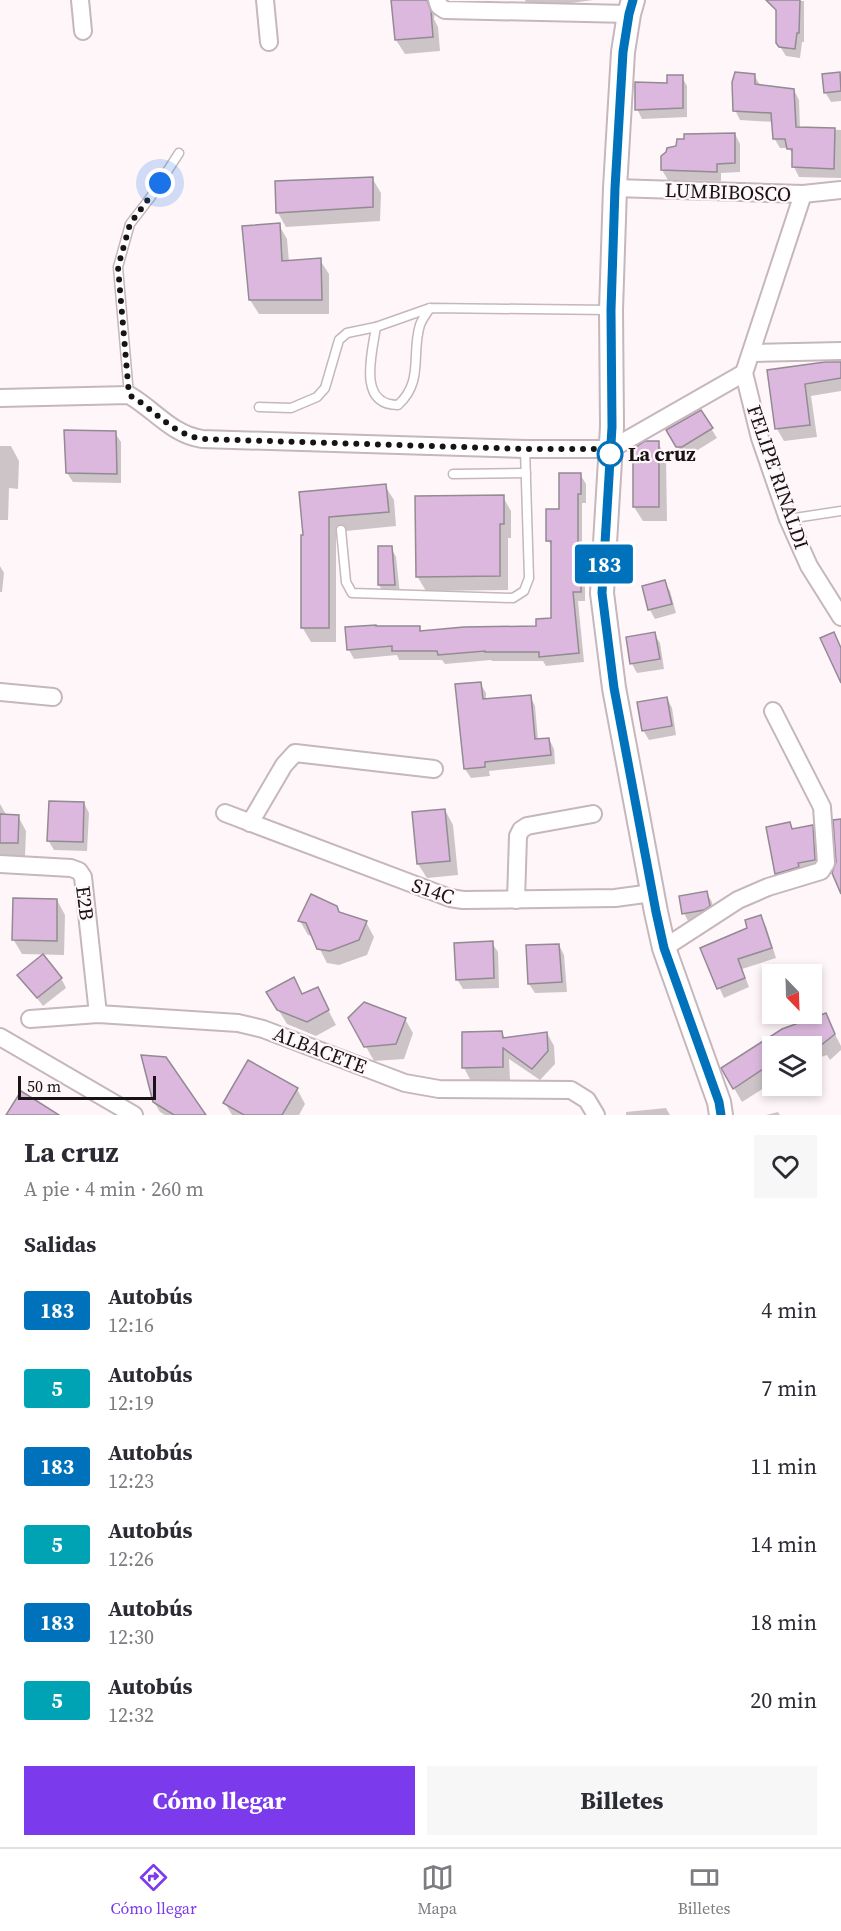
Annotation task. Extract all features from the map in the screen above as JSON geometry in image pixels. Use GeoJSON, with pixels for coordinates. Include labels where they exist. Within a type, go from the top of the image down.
{"type":"FeatureCollection","features":[{"type":"Feature","properties":{"kind":"street"},"geometry":{"type":"LineString","coordinates":[[80,0],[83,31]]}},
{"type":"Feature","properties":{"kind":"street"},"geometry":{"type":"LineString","coordinates":[[265,0],[269,42]]}},
{"type":"Feature","properties":{"kind":"street"},"geometry":{"type":"LineString","coordinates":[[436,0],[445,10],[631,7],[623,52],[615,188],[611,310],[611,449],[602,593],[614,688],[664,948],[719,1102],[721,1115]]}},
{"type":"Feature","properties":{"kind":"street","name":"LUMBIBOSCO"},"geometry":{"type":"LineString","coordinates":[[615,188],[803,194],[841,190]]}},
{"type":"Feature","properties":{"kind":"street"},"geometry":{"type":"LineString","coordinates":[[0,398],[129,395],[140,401],[175,430],[188,437],[202,439],[525,449],[611,449],[744,373],[803,194]]}},
{"type":"Feature","properties":{"kind":"street"},"geometry":{"type":"LineString","coordinates":[[751,352],[841,351]]}},
{"type":"Feature","properties":{"kind":"street","name":"FELIPE RINALDI"},"geometry":{"type":"LineString","coordinates":[[744,373],[760,438],[788,519],[809,566],[841,617]]}},
{"type":"Feature","properties":{"kind":"street"},"geometry":{"type":"LineString","coordinates":[[0,692],[53,697]]}},
{"type":"Feature","properties":{"kind":"street"},"geometry":{"type":"LineString","coordinates":[[664,948],[738,900],[768,887],[821,871],[826,863],[822,807],[773,711]]}},
{"type":"Feature","properties":{"kind":"street"},"geometry":{"type":"LineString","coordinates":[[250,823],[284,765],[295,753],[434,769]]}},
{"type":"Feature","properties":{"kind":"street","name":"S14C"},"geometry":{"type":"LineString","coordinates":[[225,813],[450,898],[516,900],[615,898],[652,893]]}},
{"type":"Feature","properties":{"kind":"street"},"geometry":{"type":"LineString","coordinates":[[516,900],[518,836],[521,830],[527,826],[593,814]]}},
{"type":"Feature","properties":{"kind":"street","name":"E2B"},"geometry":{"type":"LineString","coordinates":[[0,864],[71,868],[79,871],[83,877],[98,1014]]}},
{"type":"Feature","properties":{"kind":"street","name":"ALBACETE"},"geometry":{"type":"LineString","coordinates":[[30,1019],[98,1014],[238,1023],[263,1029],[405,1083],[439,1089],[571,1090],[586,1100],[596,1115]]}},
{"type":"Feature","properties":{"kind":"street"},"geometry":{"type":"LineString","coordinates":[[0,1037],[134,1115]]}},
{"type":"Feature","properties":{"kind":"lane"},"geometry":{"type":"LineString","coordinates":[[129,395],[118,267],[130,224],[179,153]]}},
{"type":"Feature","properties":{"kind":"lane"},"geometry":{"type":"LineString","coordinates":[[259,407],[291,408],[317,398],[325,388],[339,340],[347,333],[376,327],[430,308],[611,310]]}},
{"type":"Feature","properties":{"kind":"lane"},"geometry":{"type":"LineString","coordinates":[[376,327],[369,374],[372,387],[378,399],[386,405],[398,405],[407,397],[414,382],[420,324],[430,308]]}},
{"type":"Feature","properties":{"kind":"lane"},"geometry":{"type":"LineString","coordinates":[[341,530],[346,582],[352,593],[513,598],[524,591],[529,578],[525,449]]}},
{"type":"Feature","properties":{"kind":"lane"},"geometry":{"type":"LineString","coordinates":[[453,474],[526,473]]}},
{"type":"Feature","properties":{"kind":"lane"},"geometry":{"type":"LineString","coordinates":[[788,519],[841,511]]}},
{"type":"Feature","properties":{"kind":"building"},"geometry":{"type":"Polygon","coordinates":[[[391,0],[427,0],[431,11],[433,37],[395,40],[391,0]]]}},
{"type":"Feature","properties":{"kind":"building"},"geometry":{"type":"Polygon","coordinates":[[[766,0],[800,0],[799,33],[797,33],[795,49],[779,47],[776,43],[776,10],[766,0]]]}},
{"type":"Feature","properties":{"kind":"building"},"geometry":{"type":"Polygon","coordinates":[[[735,72],[755,74],[755,84],[794,89],[796,127],[835,128],[834,169],[792,167],[792,149],[787,149],[785,139],[773,139],[771,113],[733,111],[732,82],[735,72]]]}},
{"type":"Feature","properties":{"kind":"building"},"geometry":{"type":"Polygon","coordinates":[[[840,72],[841,91],[824,93],[822,74],[840,72]]]}},
{"type":"Feature","properties":{"kind":"building"},"geometry":{"type":"Polygon","coordinates":[[[667,75],[683,75],[683,108],[635,110],[635,82],[667,83],[667,75]]]}},
{"type":"Feature","properties":{"kind":"building"},"geometry":{"type":"Polygon","coordinates":[[[735,133],[735,163],[717,164],[717,172],[661,170],[661,156],[667,148],[676,146],[677,139],[684,139],[684,134],[735,133]]]}},
{"type":"Feature","properties":{"kind":"building"},"geometry":{"type":"Polygon","coordinates":[[[373,177],[373,207],[276,213],[275,181],[373,177]]]}},
{"type":"Feature","properties":{"kind":"building"},"geometry":{"type":"Polygon","coordinates":[[[280,223],[282,261],[321,258],[322,300],[249,300],[242,226],[280,223]]]}},
{"type":"Feature","properties":{"kind":"building"},"geometry":{"type":"Polygon","coordinates":[[[841,362],[841,378],[805,384],[810,425],[775,429],[767,370],[841,362]]]}},
{"type":"Feature","properties":{"kind":"building"},"geometry":{"type":"Polygon","coordinates":[[[701,410],[713,428],[682,447],[676,447],[666,430],[701,410]]]}},
{"type":"Feature","properties":{"kind":"building"},"geometry":{"type":"Polygon","coordinates":[[[64,430],[116,431],[117,474],[66,473],[64,430]]]}},
{"type":"Feature","properties":{"kind":"building"},"geometry":{"type":"Polygon","coordinates":[[[645,441],[659,441],[659,507],[633,507],[633,449],[645,441]]]}},
{"type":"Feature","properties":{"kind":"building"},"geometry":{"type":"Polygon","coordinates":[[[559,473],[581,473],[581,494],[578,494],[578,556],[581,556],[581,592],[573,592],[579,653],[539,657],[539,652],[485,651],[438,655],[437,651],[392,651],[392,646],[347,650],[345,627],[420,626],[420,631],[464,627],[536,626],[536,619],[551,618],[551,541],[546,541],[546,509],[559,509],[559,473]]]}},
{"type":"Feature","properties":{"kind":"building"},"geometry":{"type":"Polygon","coordinates":[[[386,484],[389,512],[329,517],[329,628],[301,628],[301,535],[303,535],[299,492],[386,484]]]}},
{"type":"Feature","properties":{"kind":"building"},"geometry":{"type":"Polygon","coordinates":[[[504,495],[504,524],[500,524],[500,576],[416,577],[415,496],[504,495]]]}},
{"type":"Feature","properties":{"kind":"building"},"geometry":{"type":"Polygon","coordinates":[[[378,546],[392,546],[395,585],[378,585],[378,546]]]}},
{"type":"Feature","properties":{"kind":"building"},"geometry":{"type":"Polygon","coordinates":[[[665,580],[672,604],[648,610],[642,586],[665,580]]]}},
{"type":"Feature","properties":{"kind":"building"},"geometry":{"type":"Polygon","coordinates":[[[655,632],[660,659],[630,664],[626,637],[655,632]]]}},
{"type":"Feature","properties":{"kind":"building"},"geometry":{"type":"Polygon","coordinates":[[[834,632],[841,648],[841,683],[820,638],[834,632]]]}},
{"type":"Feature","properties":{"kind":"building"},"geometry":{"type":"Polygon","coordinates":[[[481,682],[483,699],[531,695],[535,739],[549,738],[551,755],[485,762],[485,767],[464,769],[455,684],[481,682]]]}},
{"type":"Feature","properties":{"kind":"building"},"geometry":{"type":"Polygon","coordinates":[[[667,697],[672,726],[642,731],[637,702],[667,697]]]}},
{"type":"Feature","properties":{"kind":"building"},"geometry":{"type":"Polygon","coordinates":[[[49,801],[84,802],[83,842],[47,841],[49,801]]]}},
{"type":"Feature","properties":{"kind":"building"},"geometry":{"type":"Polygon","coordinates":[[[445,809],[450,861],[417,864],[412,812],[445,809]]]}},
{"type":"Feature","properties":{"kind":"building"},"geometry":{"type":"Polygon","coordinates":[[[0,814],[19,815],[18,843],[0,843],[0,814]]]}},
{"type":"Feature","properties":{"kind":"building"},"geometry":{"type":"Polygon","coordinates":[[[841,819],[841,894],[832,873],[836,862],[833,820],[841,819]]]}},
{"type":"Feature","properties":{"kind":"building"},"geometry":{"type":"Polygon","coordinates":[[[790,822],[792,829],[813,825],[815,860],[798,863],[799,867],[775,874],[766,827],[790,822]]]}},
{"type":"Feature","properties":{"kind":"building"},"geometry":{"type":"Polygon","coordinates":[[[707,891],[710,906],[704,910],[682,914],[679,896],[707,891]]]}},
{"type":"Feature","properties":{"kind":"building"},"geometry":{"type":"Polygon","coordinates":[[[311,894],[337,906],[339,912],[367,921],[359,940],[330,951],[317,949],[306,923],[298,921],[311,894]]]}},
{"type":"Feature","properties":{"kind":"building"},"geometry":{"type":"Polygon","coordinates":[[[13,898],[57,899],[57,941],[12,940],[13,898]]]}},
{"type":"Feature","properties":{"kind":"building"},"geometry":{"type":"Polygon","coordinates":[[[761,915],[772,948],[738,959],[745,978],[717,989],[700,948],[747,928],[745,920],[761,915]]]}},
{"type":"Feature","properties":{"kind":"building"},"geometry":{"type":"Polygon","coordinates":[[[493,941],[494,978],[456,980],[454,943],[493,941]]]}},
{"type":"Feature","properties":{"kind":"building"},"geometry":{"type":"Polygon","coordinates":[[[559,944],[562,982],[528,984],[526,945],[559,944]]]}},
{"type":"Feature","properties":{"kind":"building"},"geometry":{"type":"Polygon","coordinates":[[[43,954],[62,978],[37,998],[17,975],[43,954]]]}},
{"type":"Feature","properties":{"kind":"building"},"geometry":{"type":"Polygon","coordinates":[[[294,977],[302,994],[318,987],[329,1010],[307,1022],[277,1010],[266,992],[294,977]]]}},
{"type":"Feature","properties":{"kind":"building"},"geometry":{"type":"Polygon","coordinates":[[[364,1002],[406,1018],[396,1044],[364,1047],[348,1018],[364,1002]]]}},
{"type":"Feature","properties":{"kind":"building"},"geometry":{"type":"Polygon","coordinates":[[[826,1013],[835,1034],[822,1044],[822,1036],[771,1036],[796,1024],[822,1024],[822,1014],[826,1013]]]}},
{"type":"Feature","properties":{"kind":"building"},"geometry":{"type":"Polygon","coordinates":[[[502,1031],[503,1038],[547,1032],[548,1051],[532,1069],[503,1048],[503,1067],[462,1068],[462,1032],[502,1031]]]}},
{"type":"Feature","properties":{"kind":"building"},"geometry":{"type":"Polygon","coordinates":[[[762,1042],[762,1070],[733,1089],[721,1068],[762,1042]]]}},
{"type":"Feature","properties":{"kind":"building"},"geometry":{"type":"Polygon","coordinates":[[[141,1055],[166,1057],[206,1115],[174,1115],[153,1102],[141,1055]]]}},
{"type":"Feature","properties":{"kind":"building"},"geometry":{"type":"Polygon","coordinates":[[[248,1060],[298,1088],[282,1115],[244,1115],[223,1103],[248,1060]]]}},
{"type":"Feature","properties":{"kind":"building"},"geometry":{"type":"Polygon","coordinates":[[[21,1091],[59,1115],[6,1115],[21,1091]]]}},
{"type":"Feature","properties":{"kind":"bus line","name":"183"},"geometry":{"type":"LineString","coordinates":[[633,0],[623,52],[615,188],[611,310],[612,427],[602,593],[614,688],[664,948],[719,1102],[721,1115]]}},
{"type":"Feature","properties":{"kind":"place","name":"La cruz"},"geometry":{"type":"Point","coordinates":[610,454]}},
{"type":"Feature","properties":{"kind":"route"},"geometry":{"type":"LineString","coordinates":[[160,183],[130,224],[118,267],[129,395],[140,401],[175,430],[188,437],[202,439],[525,449],[611,449],[610,454]]}}]}
